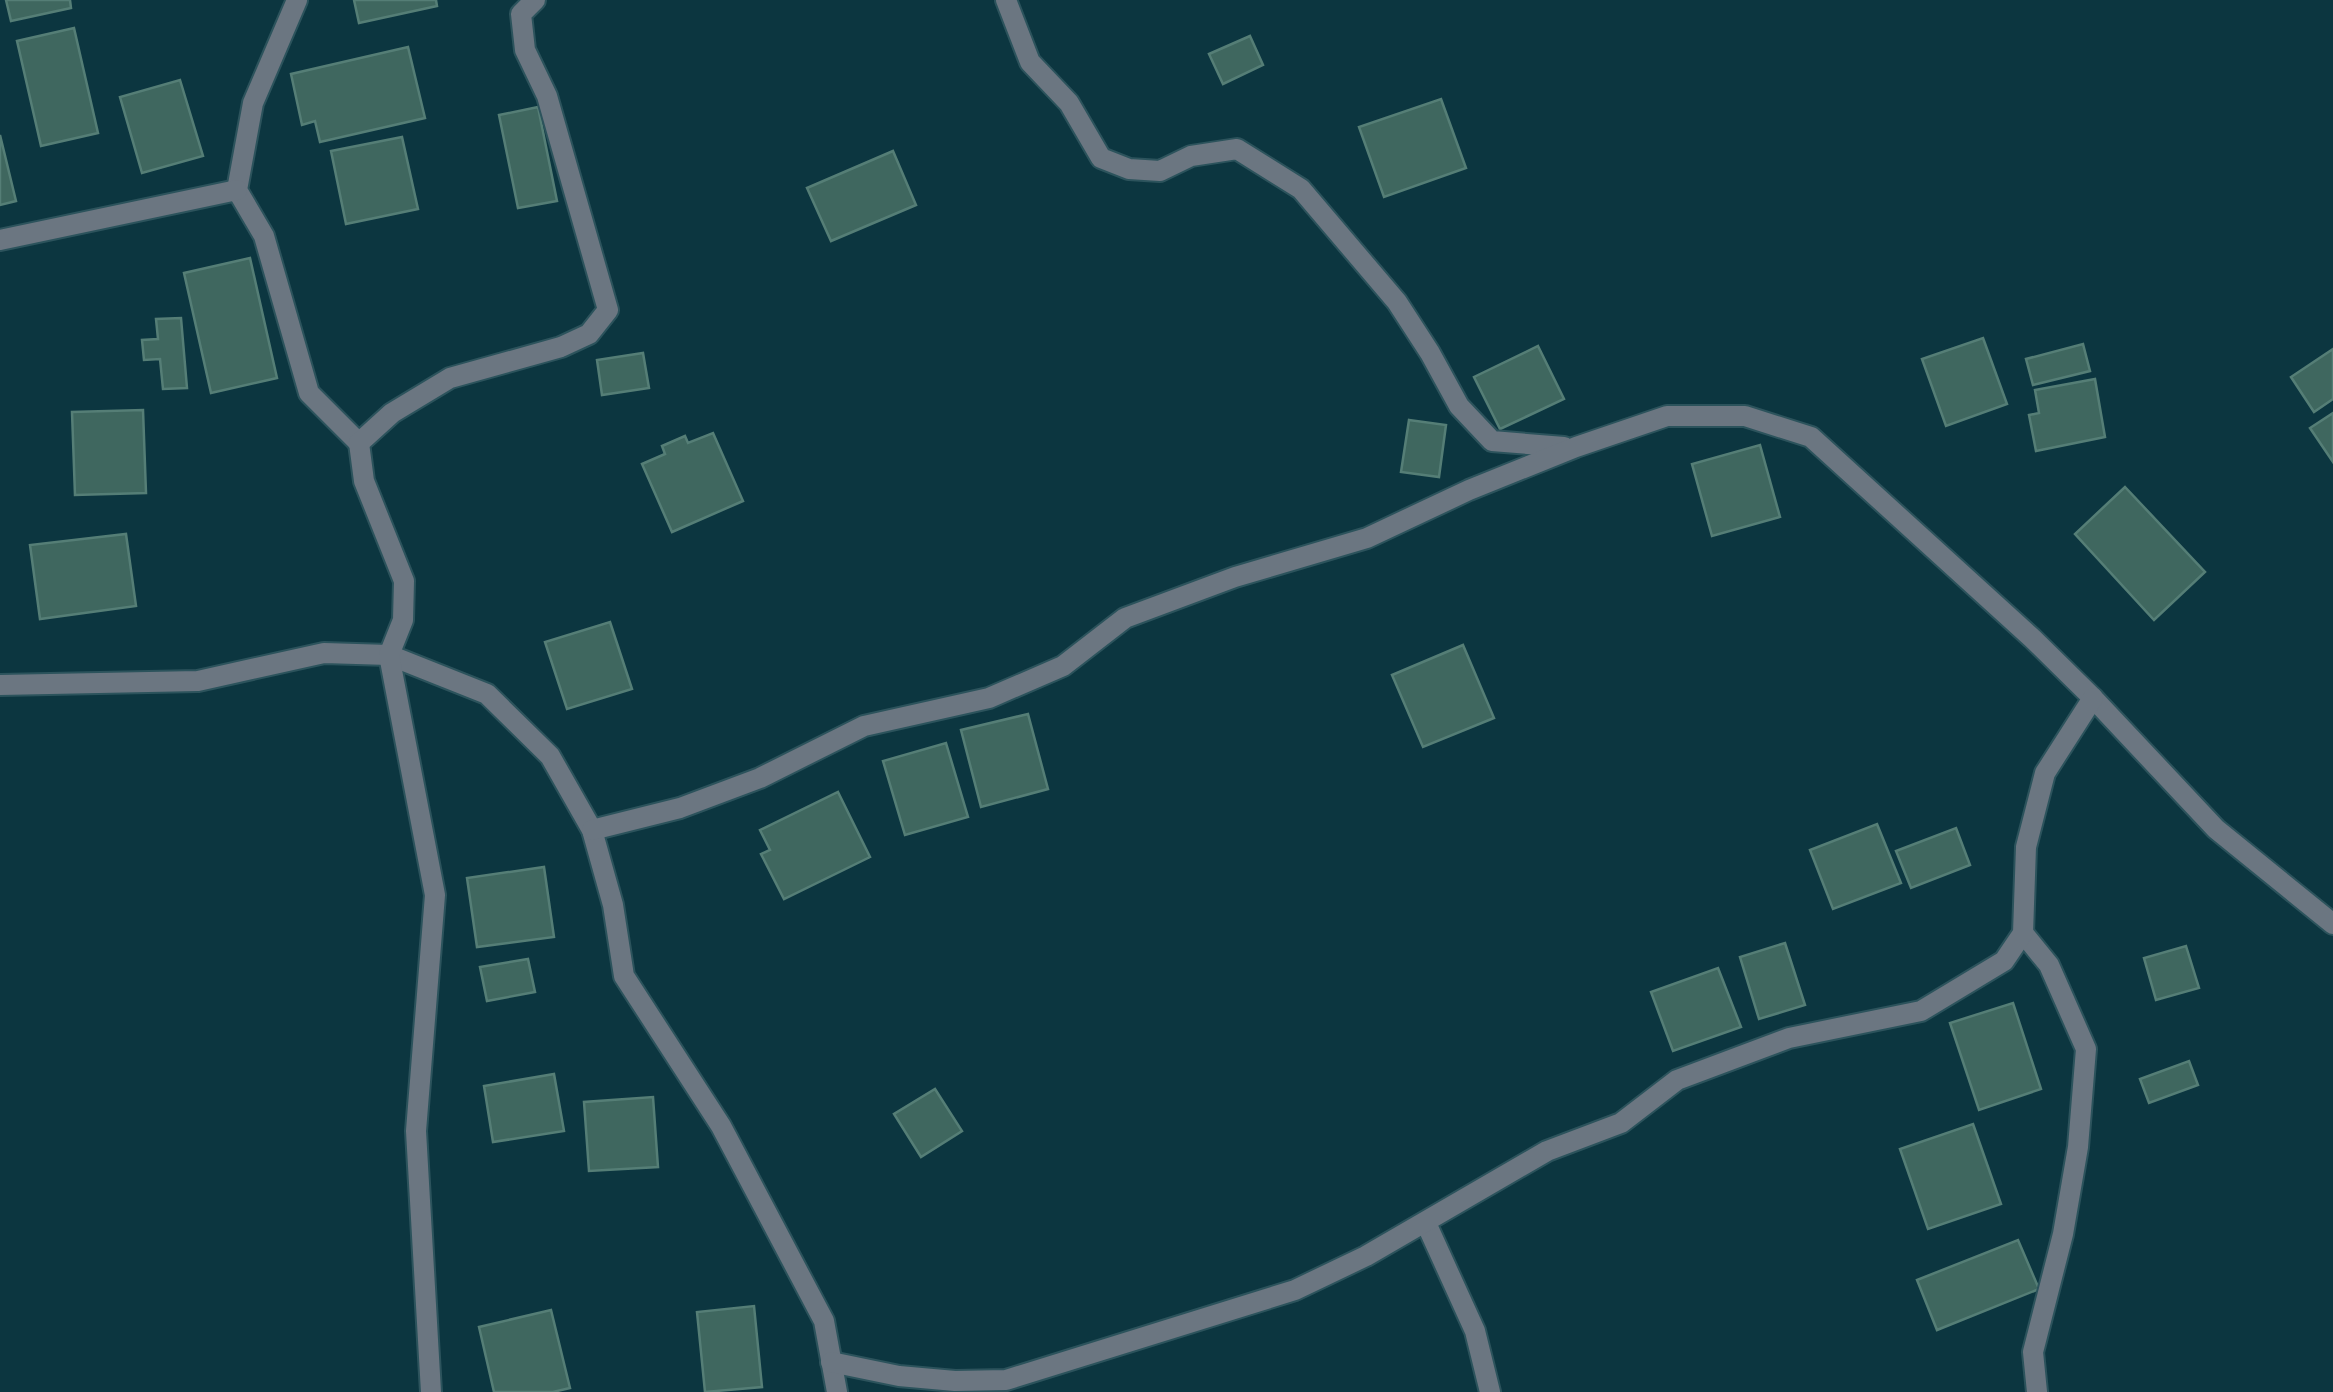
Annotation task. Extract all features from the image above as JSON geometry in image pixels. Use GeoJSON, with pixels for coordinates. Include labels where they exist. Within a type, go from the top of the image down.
{"type":"FeatureCollection","features":[{"type":"Feature","properties":{"kind":"street"},"geometry":{"type":"LineString","coordinates":[[297,0],[253,103],[237,190],[264,236],[309,393],[359,443],[364,481],[404,581],[403,620],[389,655],[435,894],[416,1130],[431,1392]]}},
{"type":"Feature","properties":{"kind":"street"},"geometry":{"type":"LineString","coordinates":[[359,443],[392,413],[450,378],[561,347],[589,334],[608,310],[547,96],[525,50],[521,14],[535,0]]}},
{"type":"Feature","properties":{"kind":"street"},"geometry":{"type":"LineString","coordinates":[[1006,0],[1030,62],[1069,103],[1102,158],[1129,170],[1160,171],[1191,156],[1238,149],[1301,188],[1396,302],[1430,352],[1459,406],[1492,441],[1576,447]]}},
{"type":"Feature","properties":{"kind":"street"},"geometry":{"type":"LineString","coordinates":[[0,240],[237,190]]}},
{"type":"Feature","properties":{"kind":"street"},"geometry":{"type":"LineString","coordinates":[[592,830],[680,808],[728,790],[864,726],[988,698],[1063,666],[1125,618],[1236,577],[1366,538],[1469,490],[1576,447],[1666,416],[1745,416],[1810,437],[2032,638],[2216,830],[2333,924]]}},
{"type":"Feature","properties":{"kind":"street"},"geometry":{"type":"LineString","coordinates":[[0,685],[198,680],[324,654],[389,655],[487,694],[550,756],[592,830],[613,905],[624,976],[721,1126],[824,1321],[837,1392]]}},
{"type":"Feature","properties":{"kind":"street"},"geometry":{"type":"LineString","coordinates":[[831,1362],[899,1376],[1006,1380],[1295,1290],[1366,1256],[1546,1152],[1621,1123],[1677,1080],[1789,1038],[1921,1012],[2004,962],[2023,934],[2026,848],[2045,773],[2093,698]]}},
{"type":"Feature","properties":{"kind":"street"},"geometry":{"type":"LineString","coordinates":[[2023,934],[2048,965],[2086,1049],[2072,1182],[2034,1352],[2036,1392]]}},
{"type":"Feature","properties":{"kind":"street"},"geometry":{"type":"LineString","coordinates":[[1426,1223],[1475,1331],[1490,1392]]}},
{"type":"Feature","properties":{"kind":"building"},"geometry":{"type":"Polygon","coordinates":[[[6,0],[70,0],[71,8],[11,21],[6,0]]]}},
{"type":"Feature","properties":{"kind":"building"},"geometry":{"type":"Polygon","coordinates":[[[354,0],[436,0],[437,6],[359,23],[354,0]]]}},
{"type":"Feature","properties":{"kind":"building"},"geometry":{"type":"Polygon","coordinates":[[[74,28],[98,133],[41,146],[17,41],[74,28]]]}},
{"type":"Feature","properties":{"kind":"building"},"geometry":{"type":"Polygon","coordinates":[[[1250,36],[1263,65],[1223,84],[1209,54],[1250,36]]]}},
{"type":"Feature","properties":{"kind":"building"},"geometry":{"type":"Polygon","coordinates":[[[408,47],[425,118],[320,142],[315,121],[302,125],[291,74],[408,47]]]}},
{"type":"Feature","properties":{"kind":"building"},"geometry":{"type":"Polygon","coordinates":[[[180,80],[203,156],[142,173],[120,97],[180,80]]]}},
{"type":"Feature","properties":{"kind":"building"},"geometry":{"type":"Polygon","coordinates":[[[1441,99],[1466,168],[1384,197],[1359,127],[1441,99]]]}},
{"type":"Feature","properties":{"kind":"building"},"geometry":{"type":"Polygon","coordinates":[[[538,107],[557,201],[518,208],[499,115],[538,107]]]}},
{"type":"Feature","properties":{"kind":"building"},"geometry":{"type":"Polygon","coordinates":[[[0,135],[16,201],[0,205],[0,135]]]}},
{"type":"Feature","properties":{"kind":"building"},"geometry":{"type":"Polygon","coordinates":[[[402,137],[418,209],[346,224],[331,151],[402,137]]]}},
{"type":"Feature","properties":{"kind":"building"},"geometry":{"type":"Polygon","coordinates":[[[893,151],[916,205],[831,241],[807,188],[893,151]]]}},
{"type":"Feature","properties":{"kind":"building"},"geometry":{"type":"Polygon","coordinates":[[[250,258],[277,378],[211,393],[184,273],[250,258]]]}},
{"type":"Feature","properties":{"kind":"building"},"geometry":{"type":"Polygon","coordinates":[[[181,318],[187,388],[163,389],[160,359],[144,360],[142,340],[158,339],[156,319],[181,318]]]}},
{"type":"Feature","properties":{"kind":"building"},"geometry":{"type":"Polygon","coordinates":[[[1983,338],[2007,404],[1946,426],[1922,359],[1983,338]]]}},
{"type":"Feature","properties":{"kind":"building"},"geometry":{"type":"Polygon","coordinates":[[[2083,344],[2090,371],[2033,385],[2026,359],[2083,344]]]}},
{"type":"Feature","properties":{"kind":"building"},"geometry":{"type":"Polygon","coordinates":[[[1538,346],[1564,399],[1500,429],[1474,377],[1538,346]]]}},
{"type":"Feature","properties":{"kind":"building"},"geometry":{"type":"Polygon","coordinates":[[[2333,349],[2333,399],[2314,412],[2291,377],[2333,349]]]}},
{"type":"Feature","properties":{"kind":"building"},"geometry":{"type":"Polygon","coordinates":[[[643,353],[649,388],[602,395],[597,360],[643,353]]]}},
{"type":"Feature","properties":{"kind":"building"},"geometry":{"type":"Polygon","coordinates":[[[2095,379],[2105,437],[2036,451],[2029,415],[2039,413],[2035,390],[2095,379]]]}},
{"type":"Feature","properties":{"kind":"building"},"geometry":{"type":"Polygon","coordinates":[[[143,410],[146,493],[75,495],[72,412],[143,410]]]}},
{"type":"Feature","properties":{"kind":"building"},"geometry":{"type":"Polygon","coordinates":[[[2333,413],[2333,462],[2310,428],[2333,413]]]}},
{"type":"Feature","properties":{"kind":"building"},"geometry":{"type":"Polygon","coordinates":[[[1409,420],[1446,425],[1439,477],[1401,472],[1409,420]]]}},
{"type":"Feature","properties":{"kind":"building"},"geometry":{"type":"Polygon","coordinates":[[[713,433],[743,501],[672,532],[642,464],[665,454],[662,446],[685,436],[688,443],[713,433]]]}},
{"type":"Feature","properties":{"kind":"building"},"geometry":{"type":"Polygon","coordinates":[[[1760,445],[1780,517],[1712,536],[1692,464],[1760,445]]]}},
{"type":"Feature","properties":{"kind":"building"},"geometry":{"type":"Polygon","coordinates":[[[2125,487],[2205,572],[2154,620],[2075,534],[2125,487]]]}},
{"type":"Feature","properties":{"kind":"building"},"geometry":{"type":"Polygon","coordinates":[[[126,534],[136,606],[40,619],[30,545],[126,534]]]}},
{"type":"Feature","properties":{"kind":"building"},"geometry":{"type":"Polygon","coordinates":[[[610,622],[632,689],[567,709],[545,642],[610,622]]]}},
{"type":"Feature","properties":{"kind":"building"},"geometry":{"type":"Polygon","coordinates":[[[1463,645],[1494,718],[1423,747],[1392,675],[1463,645]]]}},
{"type":"Feature","properties":{"kind":"building"},"geometry":{"type":"Polygon","coordinates":[[[1028,714],[1048,789],[981,807],[961,730],[1028,714]]]}},
{"type":"Feature","properties":{"kind":"building"},"geometry":{"type":"Polygon","coordinates":[[[946,743],[968,817],[905,835],[883,761],[946,743]]]}},
{"type":"Feature","properties":{"kind":"building"},"geometry":{"type":"Polygon","coordinates":[[[838,792],[870,857],[784,899],[761,854],[770,850],[760,830],[838,792]]]}},
{"type":"Feature","properties":{"kind":"building"},"geometry":{"type":"Polygon","coordinates":[[[1877,824],[1901,883],[1833,909],[1810,850],[1877,824]]]}},
{"type":"Feature","properties":{"kind":"building"},"geometry":{"type":"Polygon","coordinates":[[[1956,828],[1970,865],[1911,888],[1896,851],[1956,828]]]}},
{"type":"Feature","properties":{"kind":"building"},"geometry":{"type":"Polygon","coordinates":[[[544,867],[554,937],[477,947],[467,878],[544,867]]]}},
{"type":"Feature","properties":{"kind":"building"},"geometry":{"type":"Polygon","coordinates":[[[1785,943],[1805,1005],[1759,1019],[1740,957],[1785,943]]]}},
{"type":"Feature","properties":{"kind":"building"},"geometry":{"type":"Polygon","coordinates":[[[2186,946],[2199,988],[2156,1000],[2144,958],[2186,946]]]}},
{"type":"Feature","properties":{"kind":"building"},"geometry":{"type":"Polygon","coordinates":[[[528,959],[535,992],[487,1001],[480,967],[528,959]]]}},
{"type":"Feature","properties":{"kind":"building"},"geometry":{"type":"Polygon","coordinates":[[[1718,968],[1741,1027],[1673,1051],[1651,992],[1718,968]]]}},
{"type":"Feature","properties":{"kind":"building"},"geometry":{"type":"Polygon","coordinates":[[[2013,1003],[2041,1089],[1979,1110],[1950,1023],[2013,1003]]]}},
{"type":"Feature","properties":{"kind":"building"},"geometry":{"type":"Polygon","coordinates":[[[2189,1061],[2198,1085],[2149,1103],[2140,1079],[2189,1061]]]}},
{"type":"Feature","properties":{"kind":"building"},"geometry":{"type":"Polygon","coordinates":[[[554,1074],[564,1131],[493,1142],[484,1086],[554,1074]]]}},
{"type":"Feature","properties":{"kind":"building"},"geometry":{"type":"Polygon","coordinates":[[[935,1089],[962,1131],[921,1157],[894,1114],[935,1089]]]}},
{"type":"Feature","properties":{"kind":"building"},"geometry":{"type":"Polygon","coordinates":[[[653,1097],[658,1167],[589,1171],[584,1102],[653,1097]]]}},
{"type":"Feature","properties":{"kind":"building"},"geometry":{"type":"Polygon","coordinates":[[[1973,1124],[2001,1204],[1928,1229],[1900,1149],[1973,1124]]]}},
{"type":"Feature","properties":{"kind":"building"},"geometry":{"type":"Polygon","coordinates":[[[2018,1240],[2039,1289],[1937,1330],[1917,1280],[2018,1240]]]}},
{"type":"Feature","properties":{"kind":"building"},"geometry":{"type":"Polygon","coordinates":[[[754,1306],[762,1387],[705,1392],[697,1312],[754,1306]]]}},
{"type":"Feature","properties":{"kind":"building"},"geometry":{"type":"Polygon","coordinates":[[[551,1310],[570,1388],[553,1392],[494,1392],[479,1327],[551,1310]]]}}]}
